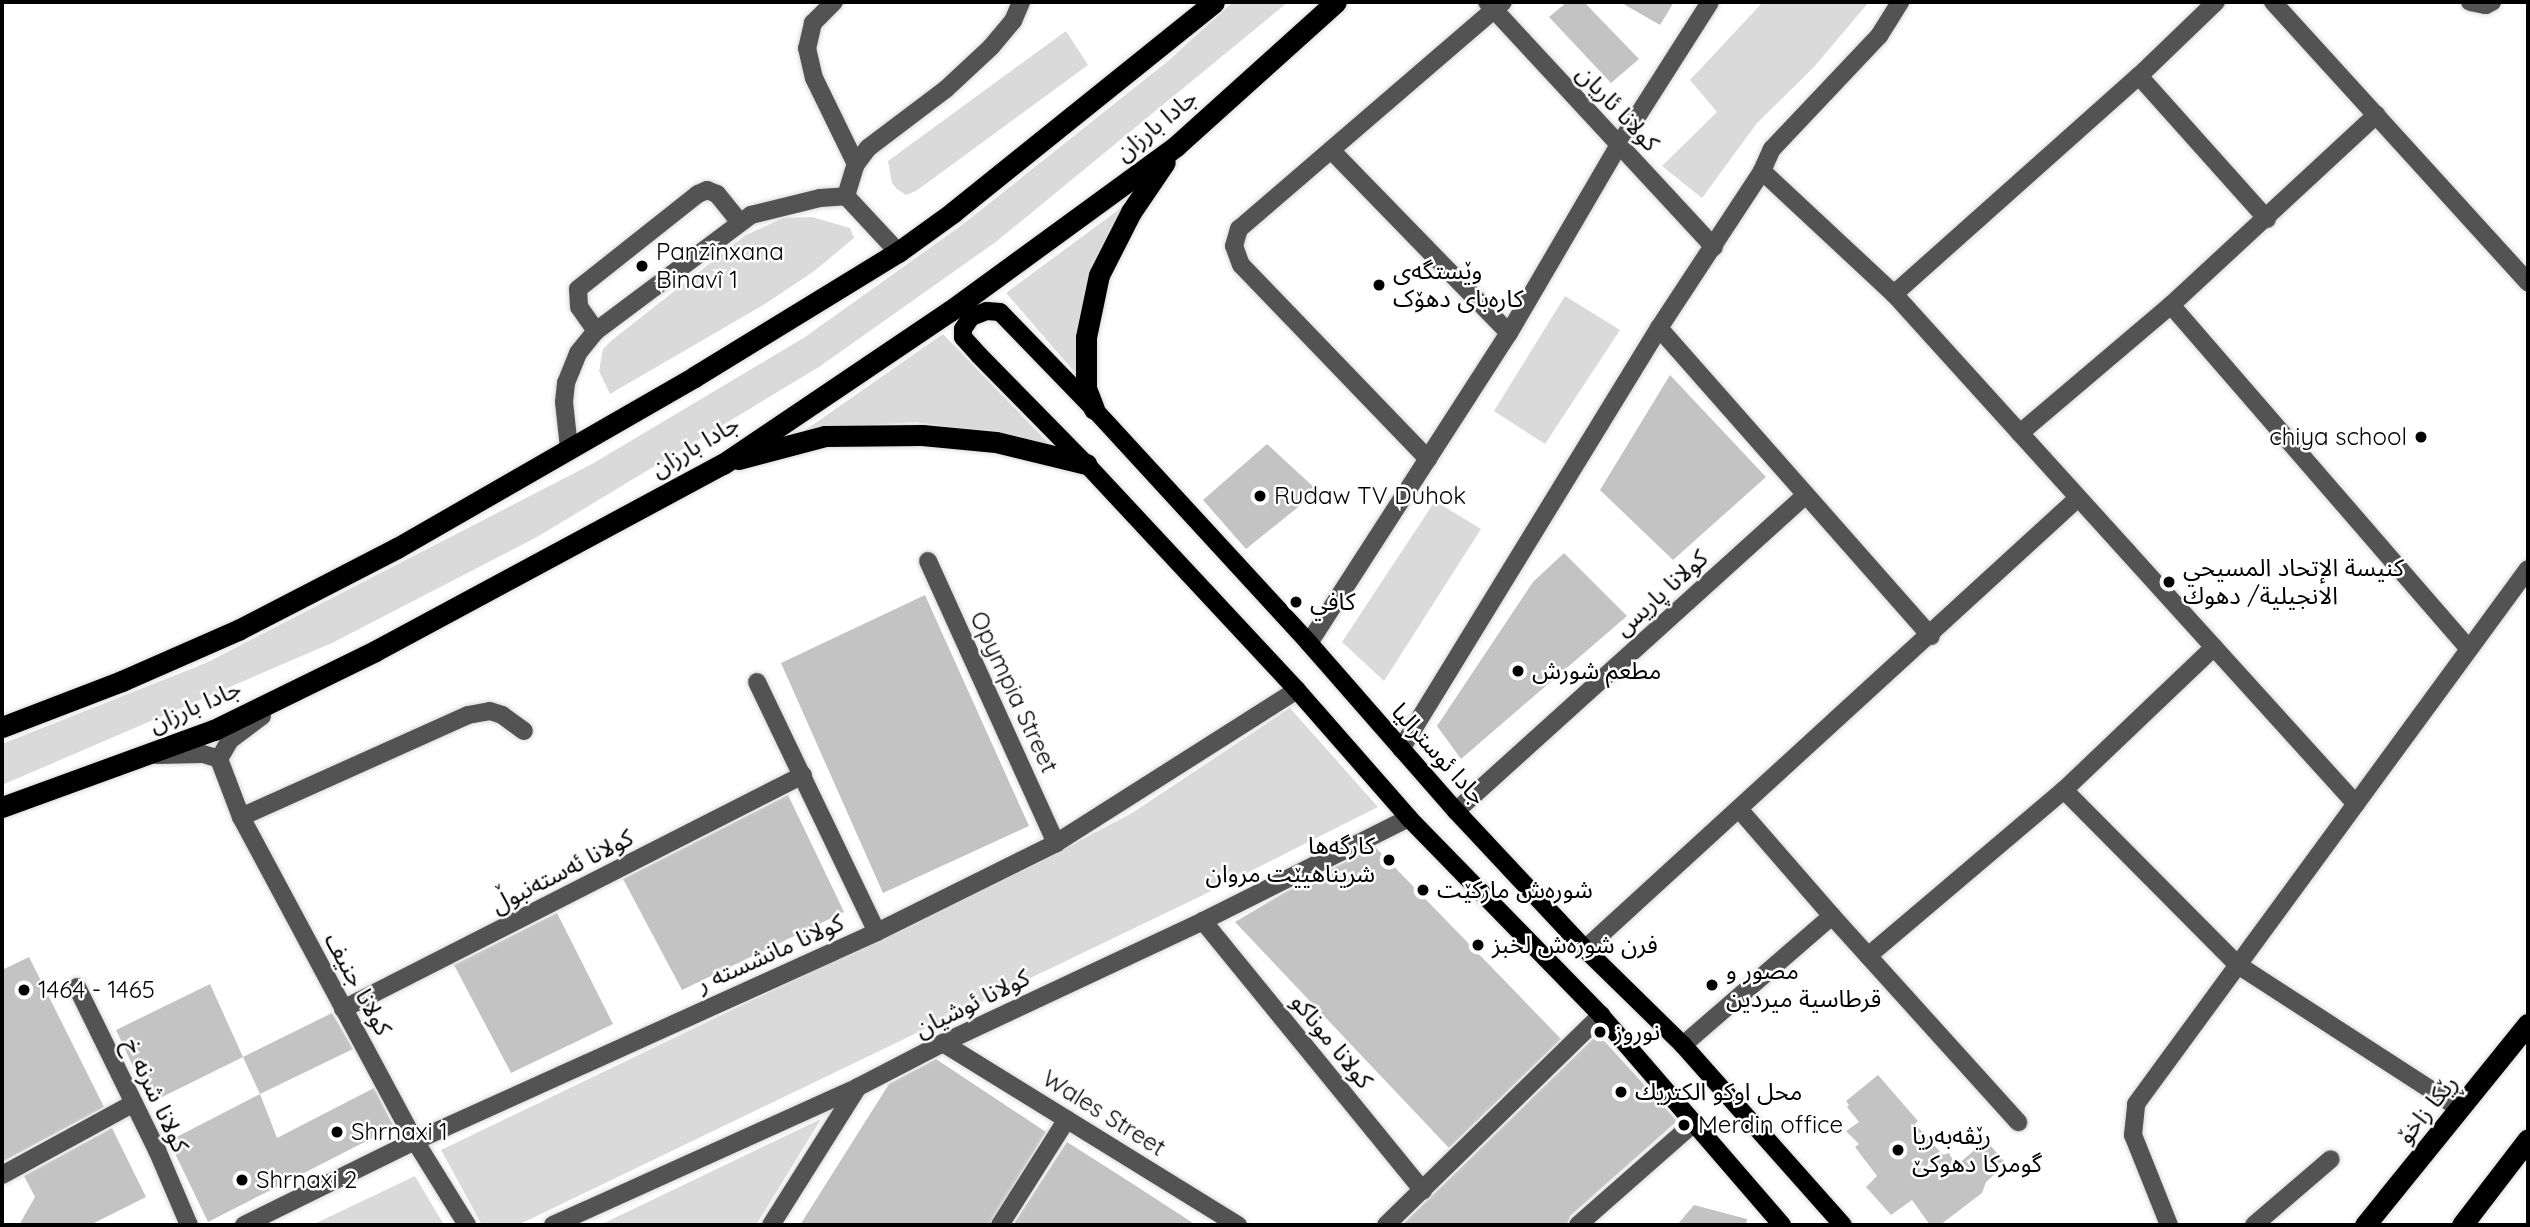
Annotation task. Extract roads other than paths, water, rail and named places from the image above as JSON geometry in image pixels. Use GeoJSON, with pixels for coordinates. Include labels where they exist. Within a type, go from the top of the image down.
{"type":"FeatureCollection","features":[{"type":"Feature","properties":{"kind":"highway"},"geometry":{"type":"LineString","coordinates":[[2,727],[122,681],[238,630],[397,548],[694,377],[898,252],[1086,108],[1214,2]]}},
{"type":"Feature","properties":{"kind":"highway","name":"جادا بارزان"},"geometry":{"type":"LineString","coordinates":[[2,807],[214,730],[340,668],[723,464],[950,311],[1177,146],[1336,2]]}},
{"type":"Feature","properties":{"kind":"highway"},"geometry":{"type":"LineString","coordinates":[[1094,409],[1087,388],[1086,337],[1098,275],[1131,212],[1177,146]]}},
{"type":"Feature","properties":{"kind":"highway"},"geometry":{"type":"LineString","coordinates":[[723,464],[825,436],[922,435],[996,442],[1086,464]]}},
{"type":"Feature","properties":{"kind":"highway","name":"ڕێکا زاخۆ"},"geometry":{"type":"LineString","coordinates":[[2365,1225],[2528,1024]]}},
{"type":"Feature","properties":{"kind":"highway"},"geometry":{"type":"LineString","coordinates":[[2462,1225],[2528,1139]]}},
{"type":"Feature","properties":{"kind":"main road","name":"جادا ئوسترالیا"},"geometry":{"type":"LineString","coordinates":[[1086,464],[963,337],[967,320],[976,313],[1000,312],[1094,409],[1309,643],[1456,811],[1585,949],[1683,1045],[1843,1225]]}},
{"type":"Feature","properties":{"kind":"main road"},"geometry":{"type":"LineString","coordinates":[[1086,464],[1297,691],[1409,818],[1601,1015],[1782,1225]]}},
{"type":"Feature","properties":{"kind":"street"},"geometry":{"type":"LineString","coordinates":[[834,2],[813,23],[807,48],[814,78],[856,164]]}},
{"type":"Feature","properties":{"kind":"street"},"geometry":{"type":"LineString","coordinates":[[846,196],[856,164],[868,148],[946,89],[991,47],[1013,21],[1021,2]]}},
{"type":"Feature","properties":{"kind":"street"},"geometry":{"type":"LineString","coordinates":[[1309,643],[1508,333],[1619,145],[1710,2]]}},
{"type":"Feature","properties":{"kind":"street"},"geometry":{"type":"LineString","coordinates":[[1879,36],[1900,2]]}},
{"type":"Feature","properties":{"kind":"street"},"geometry":{"type":"LineString","coordinates":[[1402,749],[1659,328],[1762,171],[1772,149],[1914,2]]}},
{"type":"Feature","properties":{"kind":"street"},"geometry":{"type":"LineString","coordinates":[[1894,294],[2139,76],[2216,2]]}},
{"type":"Feature","properties":{"kind":"street"},"geometry":{"type":"LineString","coordinates":[[2273,2],[2528,282]]}},
{"type":"Feature","properties":{"kind":"street"},"geometry":{"type":"LineString","coordinates":[[2470,2],[2486,5],[2492,2]]}},
{"type":"Feature","properties":{"kind":"street"},"geometry":{"type":"LineString","coordinates":[[1428,458],[1241,265],[1234,246],[1239,229],[1495,4]]}},
{"type":"Feature","properties":{"kind":"street","name":"كولانا ئاريان"},"geometry":{"type":"LineString","coordinates":[[1495,4],[1619,145],[1714,247]]}},
{"type":"Feature","properties":{"kind":"street"},"geometry":{"type":"LineString","coordinates":[[2139,76],[2267,219]]}},
{"type":"Feature","properties":{"kind":"street"},"geometry":{"type":"LineString","coordinates":[[2020,433],[2171,305],[2267,219],[2376,115]]}},
{"type":"Feature","properties":{"kind":"street"},"geometry":{"type":"LineString","coordinates":[[1331,150],[1508,333]]}},
{"type":"Feature","properties":{"kind":"street"},"geometry":{"type":"LineString","coordinates":[[1762,171],[1894,294],[2356,804]]}},
{"type":"Feature","properties":{"kind":"street"},"geometry":{"type":"LineString","coordinates":[[596,331],[579,307],[578,289],[698,194],[708,190],[717,194],[740,222]]}},
{"type":"Feature","properties":{"kind":"street"},"geometry":{"type":"LineString","coordinates":[[846,196],[856,210],[898,252]]}},
{"type":"Feature","properties":{"kind":"street"},"geometry":{"type":"LineString","coordinates":[[569,449],[564,402],[566,383],[578,353],[596,331],[740,222],[764,210],[820,198],[846,196]]}},
{"type":"Feature","properties":{"kind":"street"},"geometry":{"type":"LineString","coordinates":[[2171,305],[2469,649]]}},
{"type":"Feature","properties":{"kind":"street"},"geometry":{"type":"LineString","coordinates":[[1659,328],[1931,636]]}},
{"type":"Feature","properties":{"kind":"street","name":"كولانا پاریس"},"geometry":{"type":"LineString","coordinates":[[1456,811],[1805,496]]}},
{"type":"Feature","properties":{"kind":"street"},"geometry":{"type":"LineString","coordinates":[[1585,949],[1931,636],[2078,498]]}},
{"type":"Feature","properties":{"kind":"street","name":"Opympia Street"},"geometry":{"type":"LineString","coordinates":[[928,561],[1056,843]]}},
{"type":"Feature","properties":{"kind":"street"},"geometry":{"type":"LineString","coordinates":[[2169,1225],[2133,1135],[2136,1104],[2528,569]]}},
{"type":"Feature","properties":{"kind":"street"},"geometry":{"type":"LineString","coordinates":[[1868,956],[2064,790],[2214,647]]}},
{"type":"Feature","properties":{"kind":"street"},"geometry":{"type":"LineString","coordinates":[[141,757],[188,753],[219,759],[230,740],[246,725],[325,683],[340,668]]}},
{"type":"Feature","properties":{"kind":"street"},"geometry":{"type":"LineString","coordinates":[[757,682],[877,932]]}},
{"type":"Feature","properties":{"kind":"street","name":"كولانا مانشسته ر"},"geometry":{"type":"LineString","coordinates":[[244,1225],[415,1141],[877,932],[1056,843],[1297,691]]}},
{"type":"Feature","properties":{"kind":"street"},"geometry":{"type":"LineString","coordinates":[[241,817],[468,715],[490,711],[502,715],[524,732]]}},
{"type":"Feature","properties":{"kind":"street","name":"كولانا جنيف"},"geometry":{"type":"LineString","coordinates":[[219,759],[241,817],[343,1009],[415,1141],[467,1225]]}},
{"type":"Feature","properties":{"kind":"street","name":"كولانا ئەستەنبوڵ"},"geometry":{"type":"LineString","coordinates":[[343,1009],[803,775]]}},
{"type":"Feature","properties":{"kind":"street"},"geometry":{"type":"LineString","coordinates":[[2064,790],[2238,965],[2461,1109]]}},
{"type":"Feature","properties":{"kind":"street"},"geometry":{"type":"LineString","coordinates":[[1740,810],[2018,1122]]}},
{"type":"Feature","properties":{"kind":"street","name":"كولانا ئوشيان"},"geometry":{"type":"LineString","coordinates":[[553,1225],[858,1087],[943,1043],[1203,921],[1409,818]]}},
{"type":"Feature","properties":{"kind":"street"},"geometry":{"type":"LineString","coordinates":[[1683,1045],[1832,916]]}},
{"type":"Feature","properties":{"kind":"street","name":"كولانا موناكو"},"geometry":{"type":"LineString","coordinates":[[1203,921],[1423,1191]]}},
{"type":"Feature","properties":{"kind":"street","name":"كولانا شرنه خ"},"geometry":{"type":"LineString","coordinates":[[76,987],[134,1103],[189,1225]]}},
{"type":"Feature","properties":{"kind":"street"},"geometry":{"type":"LineString","coordinates":[[1386,1225],[1601,1015]]}},
{"type":"Feature","properties":{"kind":"street","name":"Wales Street"},"geometry":{"type":"LineString","coordinates":[[943,1043],[1231,1223]]}},
{"type":"Feature","properties":{"kind":"street"},"geometry":{"type":"LineString","coordinates":[[771,1225],[858,1087]]}},
{"type":"Feature","properties":{"kind":"street"},"geometry":{"type":"LineString","coordinates":[[2,1175],[134,1103]]}},
{"type":"Feature","properties":{"kind":"street"},"geometry":{"type":"LineString","coordinates":[[1000,1225],[1067,1119]]}},
{"type":"Feature","properties":{"kind":"street"},"geometry":{"type":"LineString","coordinates":[[1578,1225],[1694,1123]]}},
{"type":"Feature","properties":{"kind":"street"},"geometry":{"type":"LineString","coordinates":[[2254,1225],[2331,1159]]}},
{"type":"Feature","properties":{"kind":"place","name":"Panzînxana Binavî 1"},"geometry":{"type":"Point","coordinates":[642,266]}},
{"type":"Feature","properties":{"kind":"place","name":"وێستگەی کارەبای دهۆک"},"geometry":{"type":"Point","coordinates":[1379,285]}},
{"type":"Feature","properties":{"kind":"place","name":"chiya school"},"geometry":{"type":"Point","coordinates":[2421,437]}},
{"type":"Feature","properties":{"kind":"place","name":"Rudaw TV Duhok"},"geometry":{"type":"Point","coordinates":[1260,496]}},
{"type":"Feature","properties":{"kind":"place","name":"كنيسة الإتحاد المسيحي الانجيلية/ دهوك"},"geometry":{"type":"Point","coordinates":[2169,582]}},
{"type":"Feature","properties":{"kind":"place","name":"كافي"},"geometry":{"type":"Point","coordinates":[1296,602]}},
{"type":"Feature","properties":{"kind":"place","name":"مطعم شورش"},"geometry":{"type":"Point","coordinates":[1518,671]}},
{"type":"Feature","properties":{"kind":"place","name":"كارگه‌ها شريناهيێت مروان"},"geometry":{"type":"Point","coordinates":[1389,860]}},
{"type":"Feature","properties":{"kind":"place","name":"شوره‌ش ماركێت"},"geometry":{"type":"Point","coordinates":[1423,890]}},
{"type":"Feature","properties":{"kind":"place","name":"فرن شوره‌ش لخبز"},"geometry":{"type":"Point","coordinates":[1478,945]}},
{"type":"Feature","properties":{"kind":"place","name":"مصور و قرطاسية ميردين"},"geometry":{"type":"Point","coordinates":[1712,985]}},
{"type":"Feature","properties":{"kind":"place","name":"1464 - 1465"},"geometry":{"type":"Point","coordinates":[24,990]}},
{"type":"Feature","properties":{"kind":"place","name":"نوروز"},"geometry":{"type":"Point","coordinates":[1600,1032]}},
{"type":"Feature","properties":{"kind":"place","name":"محل اوكو الكتريك"},"geometry":{"type":"Point","coordinates":[1621,1092]}},
{"type":"Feature","properties":{"kind":"place","name":"Merdin office"},"geometry":{"type":"Point","coordinates":[1684,1125]}},
{"type":"Feature","properties":{"kind":"place","name":"Shrnaxi 1"},"geometry":{"type":"Point","coordinates":[337,1132]}},
{"type":"Feature","properties":{"kind":"place","name":"رێڤه‌به‌ریا گومركا دهوكێ"},"geometry":{"type":"Point","coordinates":[1898,1150]}},
{"type":"Feature","properties":{"kind":"place","name":"Shrnaxi 2"},"geometry":{"type":"Point","coordinates":[242,1180]}}]}
